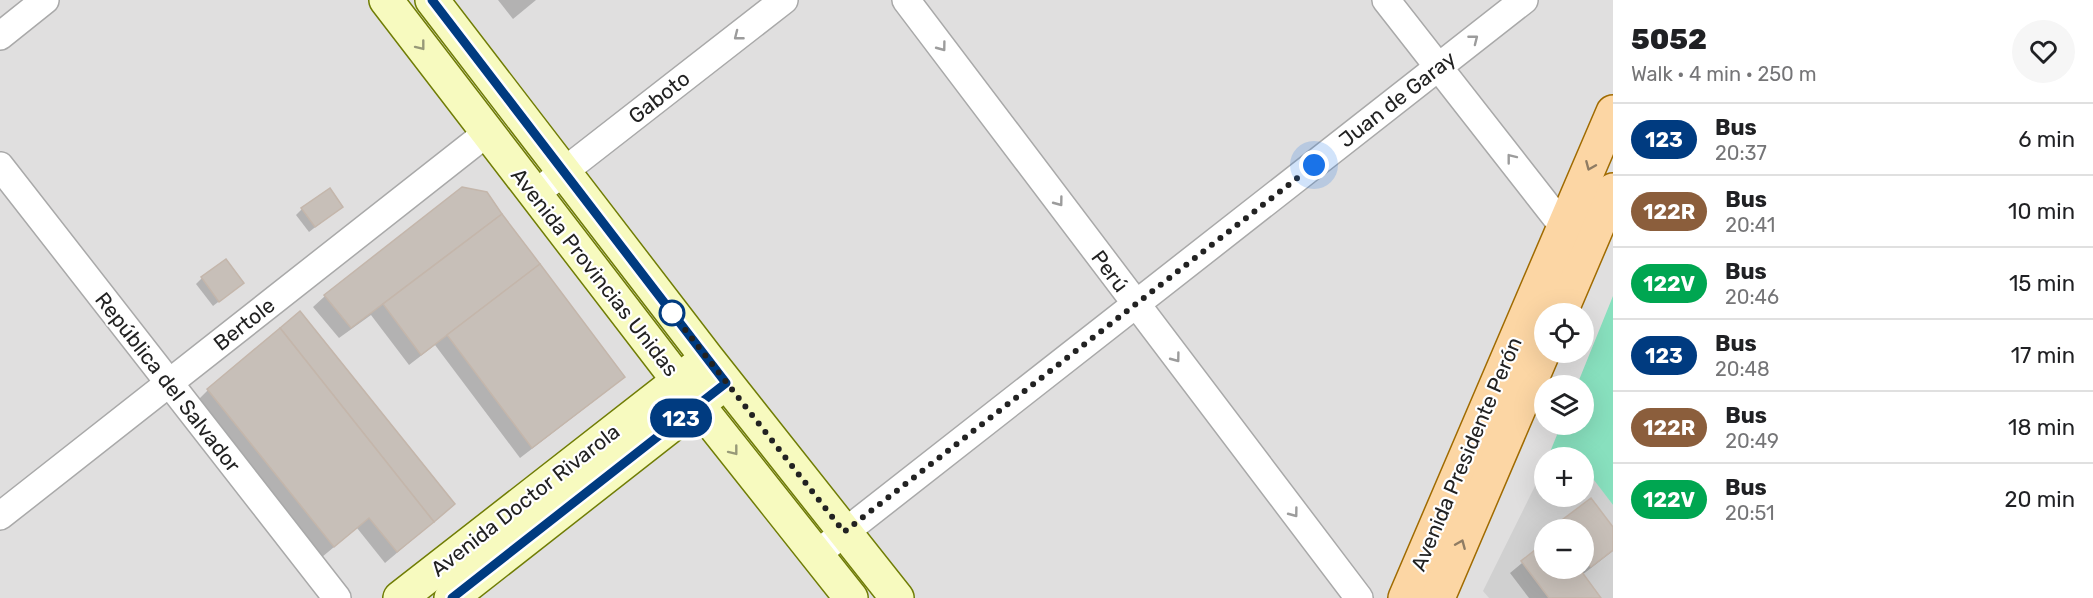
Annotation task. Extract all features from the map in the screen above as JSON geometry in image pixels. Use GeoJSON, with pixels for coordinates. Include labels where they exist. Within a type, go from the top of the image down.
{"type":"FeatureCollection","features":[{"type":"Feature","properties":{"kind":"main road","name":"Avenida Provincias Unidas"},"geometry":{"type":"LineString","coordinates":[[386,0],[688,393],[851,598]]}},
{"type":"Feature","properties":{"kind":"main road","name":"Avenida Provincias Unidas"},"geometry":{"type":"LineString","coordinates":[[432,0],[716,371],[897,598]]}},
{"type":"Feature","properties":{"kind":"main road","name":"Avenida Presidente Perón"},"geometry":{"type":"LineString","coordinates":[[1405,598],[1613,112]]}},
{"type":"Feature","properties":{"kind":"main road"},"geometry":{"type":"LineString","coordinates":[[1565,303],[1612,192]]}},
{"type":"Feature","properties":{"kind":"main road","name":"Avenida Presidente Perón"},"geometry":{"type":"LineString","coordinates":[[1438,598],[1539,363]]}},
{"type":"Feature","properties":{"kind":"main road","name":"Avenida Doctor Rivarola"},"geometry":{"type":"LineString","coordinates":[[400,598],[716,371]]}},
{"type":"Feature","properties":{"kind":"main road","name":"Avenida Doctor Rivarola"},"geometry":{"type":"LineString","coordinates":[[452,598],[688,393]]}},
{"type":"Feature","properties":{"kind":"street"},"geometry":{"type":"LineString","coordinates":[[0,36],[45,0]]}},
{"type":"Feature","properties":{"kind":"street","name":"Gaboto"},"geometry":{"type":"LineString","coordinates":[[535,194],[784,0]]}},
{"type":"Feature","properties":{"kind":"street","name":"Perú"},"geometry":{"type":"LineString","coordinates":[[906,0],[1359,598]]}},
{"type":"Feature","properties":{"kind":"street"},"geometry":{"type":"LineString","coordinates":[[1386,0],[1585,254]]}},
{"type":"Feature","properties":{"kind":"street","name":"Juan de Garay"},"geometry":{"type":"LineString","coordinates":[[817,554],[1524,0]]}},
{"type":"Feature","properties":{"kind":"street","name":"Bertole"},"geometry":{"type":"LineString","coordinates":[[0,516],[488,132]]}},
{"type":"Feature","properties":{"kind":"street","name":"República del Salvador"},"geometry":{"type":"LineString","coordinates":[[0,166],[337,598]]}},
{"type":"Feature","properties":{"kind":"shaded area"},"geometry":{"type":"Polygon","coordinates":[[[0,0],[1613,0],[1613,598],[0,598],[0,0]]]}},
{"type":"Feature","properties":{"kind":"shaded area"},"geometry":{"type":"Polygon","coordinates":[[[1594,479],[1613,505],[1613,598],[1489,598],[1483,591],[1534,488],[1534,507],[1594,507],[1594,479]]]}},
{"type":"Feature","properties":{"kind":"green space"},"geometry":{"type":"Polygon","coordinates":[[[1613,296],[1613,505],[1594,480],[1594,447],[1552,447],[1557,435],[1594,435],[1594,375],[1581,375],[1586,363],[1594,363],[1594,343],[1613,296]]]}},
{"type":"Feature","properties":{"kind":"building"},"geometry":{"type":"Polygon","coordinates":[[[462,187],[487,192],[502,214],[351,328],[324,295],[462,187]]]}},
{"type":"Feature","properties":{"kind":"building"},"geometry":{"type":"Polygon","coordinates":[[[330,188],[343,207],[315,227],[301,208],[330,188]]]}},
{"type":"Feature","properties":{"kind":"building"},"geometry":{"type":"Polygon","coordinates":[[[502,214],[540,264],[421,355],[383,304],[502,214]]]}},
{"type":"Feature","properties":{"kind":"building"},"geometry":{"type":"Polygon","coordinates":[[[226,259],[244,283],[219,302],[201,277],[226,259]]]}},
{"type":"Feature","properties":{"kind":"building"},"geometry":{"type":"Polygon","coordinates":[[[540,264],[625,377],[532,448],[447,335],[540,264]]]}},
{"type":"Feature","properties":{"kind":"building"},"geometry":{"type":"Polygon","coordinates":[[[300,311],[455,504],[434,522],[280,328],[300,311]]]}},
{"type":"Feature","properties":{"kind":"building"},"geometry":{"type":"Polygon","coordinates":[[[280,328],[434,522],[397,552],[369,518],[334,547],[207,389],[280,328]]]}},
{"type":"Feature","properties":{"kind":"building"},"geometry":{"type":"Polygon","coordinates":[[[1594,502],[1613,527],[1613,550],[1594,565],[1594,519],[1563,519],[1579,507],[1594,507],[1594,502]]]}},
{"type":"Feature","properties":{"kind":"building"},"geometry":{"type":"Polygon","coordinates":[[[1534,551],[1534,578],[1521,561],[1534,551]]]}},
{"type":"Feature","properties":{"kind":"building"},"geometry":{"type":"Polygon","coordinates":[[[1535,579],[1587,579],[1601,598],[1549,598],[1535,579]]]}},
{"type":"Feature","properties":{"kind":"bus line","name":"123"},"geometry":{"type":"LineString","coordinates":[[432,0],[726,383],[452,598]]}},
{"type":"Feature","properties":{"kind":"route"},"geometry":{"type":"LineString","coordinates":[[672,313],[844,532],[1314,165]]}}]}
